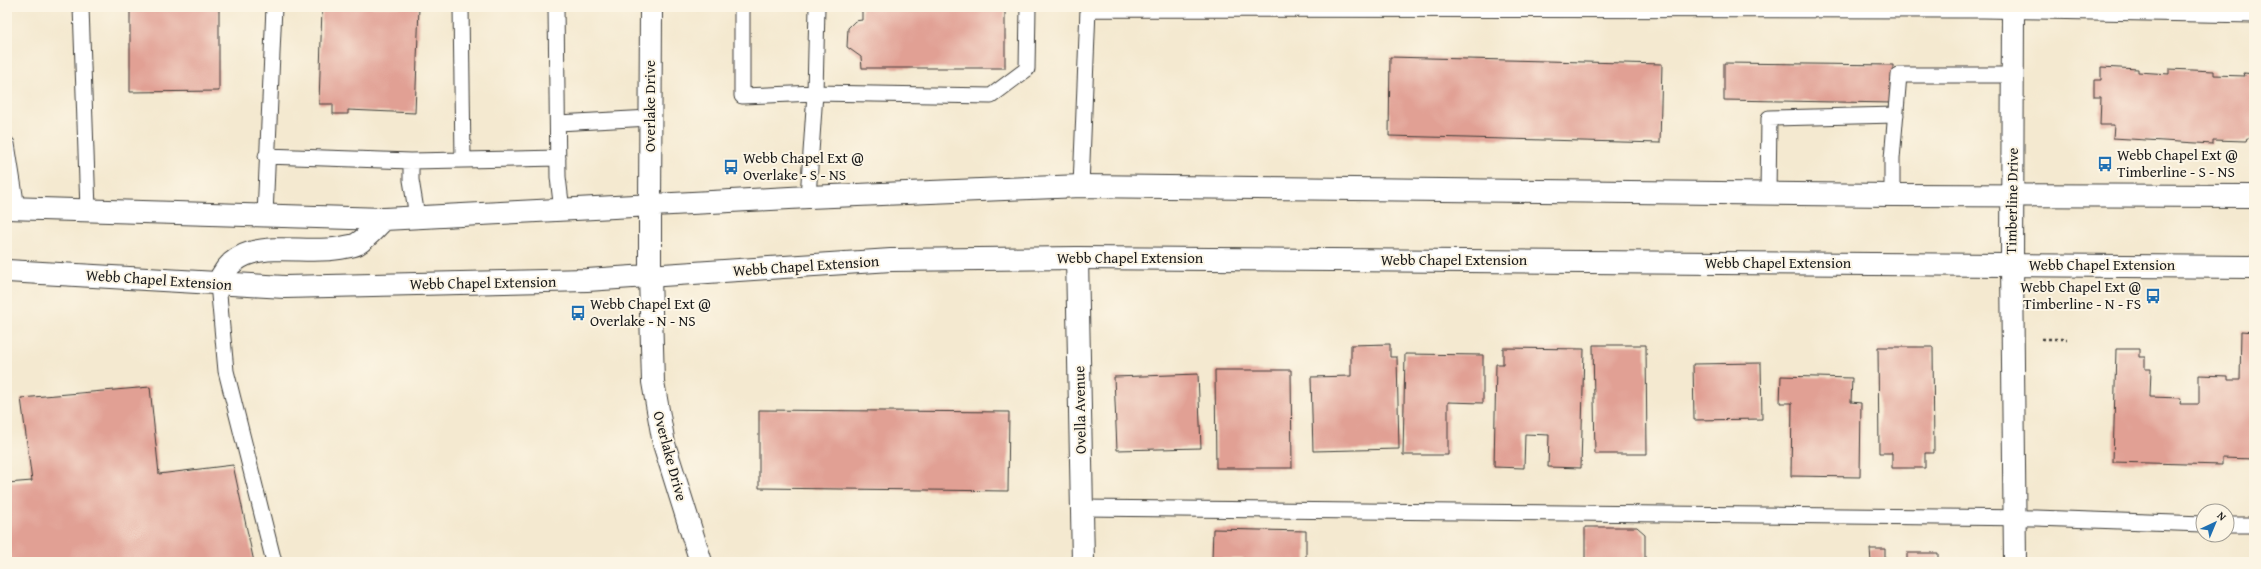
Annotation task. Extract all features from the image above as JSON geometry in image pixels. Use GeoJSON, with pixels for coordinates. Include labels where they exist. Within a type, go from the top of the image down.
{"type":"FeatureCollection","features":[{"type":"Feature","properties":{"kind":"main road","name":"Overlake Drive"},"geometry":{"type":"LineString","coordinates":[[650,7],[650,276],[653,382],[662,436],[702,562]]}},
{"type":"Feature","properties":{"kind":"main road","name":"Timberline Drive"},"geometry":{"type":"LineString","coordinates":[[2013,9],[2012,264],[2015,562]]}},
{"type":"Feature","properties":{"kind":"main road"},"geometry":{"type":"LineString","coordinates":[[12,208],[384,219],[417,216],[562,211],[808,197],[1081,186],[1892,195],[2254,196]]}},
{"type":"Feature","properties":{"kind":"main road"},"geometry":{"type":"LineString","coordinates":[[218,284],[223,272],[248,252],[272,249],[324,251],[357,244],[384,219]]}},
{"type":"Feature","properties":{"kind":"main road","name":"Webb Chapel Extension"},"geometry":{"type":"LineString","coordinates":[[7,271],[285,287],[587,280],[892,260],[1077,258],[2254,266]]}},
{"type":"Feature","properties":{"kind":"main road","name":"Ovella Avenue"},"geometry":{"type":"LineString","coordinates":[[1077,258],[1083,562]]}},
{"type":"Feature","properties":{"kind":"lane"},"geometry":{"type":"LineString","coordinates":[[81,7],[88,210]]}},
{"type":"Feature","properties":{"kind":"lane"},"geometry":{"type":"LineString","coordinates":[[265,215],[266,156],[274,7]]}},
{"type":"Feature","properties":{"kind":"lane"},"geometry":{"type":"LineString","coordinates":[[461,7],[463,160]]}},
{"type":"Feature","properties":{"kind":"lane"},"geometry":{"type":"LineString","coordinates":[[556,7],[558,158],[562,211]]}},
{"type":"Feature","properties":{"kind":"lane"},"geometry":{"type":"LineString","coordinates":[[742,7],[742,96],[815,94],[991,96],[1027,69],[1028,7]]}},
{"type":"Feature","properties":{"kind":"lane"},"geometry":{"type":"LineString","coordinates":[[808,197],[815,94],[817,7]]}},
{"type":"Feature","properties":{"kind":"lane"},"geometry":{"type":"LineString","coordinates":[[1081,186],[1088,8],[2013,9],[2254,15]]}},
{"type":"Feature","properties":{"kind":"lane"},"geometry":{"type":"LineString","coordinates":[[1892,195],[1892,159],[1899,75],[2013,75]]}},
{"type":"Feature","properties":{"kind":"lane"},"geometry":{"type":"LineString","coordinates":[[1768,193],[1769,118],[1896,115]]}},
{"type":"Feature","properties":{"kind":"lane"},"geometry":{"type":"LineString","coordinates":[[558,123],[650,118]]}},
{"type":"Feature","properties":{"kind":"lane"},"geometry":{"type":"LineString","coordinates":[[7,144],[12,208]]}},
{"type":"Feature","properties":{"kind":"lane"},"geometry":{"type":"LineString","coordinates":[[266,156],[411,161],[558,158]]}},
{"type":"Feature","properties":{"kind":"lane"},"geometry":{"type":"LineString","coordinates":[[411,161],[411,180],[417,216]]}},
{"type":"Feature","properties":{"kind":"lane"},"geometry":{"type":"LineString","coordinates":[[218,284],[226,371],[274,562]]}},
{"type":"Feature","properties":{"kind":"lane"},"geometry":{"type":"LineString","coordinates":[[1082,508],[2015,519],[2195,524]]}},
{"type":"Feature","properties":{"kind":"lane"},"geometry":{"type":"LineString","coordinates":[[2235,525],[2254,525]]}},
{"type":"Feature","properties":{"kind":"path"},"geometry":{"type":"LineString","coordinates":[[2035,339],[2067,339]]}},
{"type":"Feature","properties":{"kind":"building"},"geometry":{"type":"Polygon","coordinates":[[[130,7],[219,7],[219,91],[130,92],[130,7]]]}},
{"type":"Feature","properties":{"kind":"building"},"geometry":{"type":"Polygon","coordinates":[[[322,7],[419,7],[415,113],[348,110],[348,114],[333,114],[333,104],[319,104],[322,7]]]}},
{"type":"Feature","properties":{"kind":"building"},"geometry":{"type":"Polygon","coordinates":[[[862,7],[1005,7],[1005,68],[862,68],[861,57],[847,47],[848,28],[855,21],[862,20],[862,7]]]}},
{"type":"Feature","properties":{"kind":"building"},"geometry":{"type":"Polygon","coordinates":[[[1390,57],[1662,64],[1660,143],[1389,136],[1390,57]]]}},
{"type":"Feature","properties":{"kind":"building"},"geometry":{"type":"Polygon","coordinates":[[[1724,63],[1893,65],[1893,103],[1724,100],[1724,63]]]}},
{"type":"Feature","properties":{"kind":"building"},"geometry":{"type":"Polygon","coordinates":[[[2101,67],[2138,69],[2138,72],[2169,74],[2169,69],[2214,71],[2214,75],[2245,76],[2244,73],[2254,74],[2254,139],[2247,138],[2246,141],[2213,140],[2213,144],[2113,138],[2114,125],[2100,125],[2101,97],[2094,97],[2094,80],[2101,80],[2101,67]]]}},
{"type":"Feature","properties":{"kind":"building"},"geometry":{"type":"Polygon","coordinates":[[[2241,331],[2254,332],[2254,459],[2222,458],[2222,465],[2113,462],[2116,349],[2139,349],[2139,357],[2145,357],[2145,369],[2151,369],[2150,397],[2181,398],[2180,404],[2199,404],[2199,375],[2228,376],[2228,380],[2240,380],[2241,331]]]}},
{"type":"Feature","properties":{"kind":"building"},"geometry":{"type":"Polygon","coordinates":[[[1390,344],[1390,357],[1397,357],[1399,449],[1313,451],[1311,377],[1351,376],[1351,345],[1390,344]]]}},
{"type":"Feature","properties":{"kind":"building"},"geometry":{"type":"Polygon","coordinates":[[[1593,345],[1646,345],[1647,454],[1595,454],[1593,345]]]}},
{"type":"Feature","properties":{"kind":"building"},"geometry":{"type":"Polygon","coordinates":[[[1878,347],[1933,347],[1934,453],[1925,453],[1925,468],[1892,468],[1892,453],[1879,453],[1878,347]]]}},
{"type":"Feature","properties":{"kind":"building"},"geometry":{"type":"Polygon","coordinates":[[[1503,348],[1584,349],[1581,468],[1548,467],[1549,435],[1525,434],[1524,468],[1494,467],[1496,364],[1503,364],[1503,348]]]}},
{"type":"Feature","properties":{"kind":"building"},"geometry":{"type":"Polygon","coordinates":[[[1405,354],[1483,355],[1483,403],[1448,402],[1448,455],[1403,455],[1405,354]]]}},
{"type":"Feature","properties":{"kind":"building"},"geometry":{"type":"Polygon","coordinates":[[[1761,363],[1762,419],[1694,420],[1693,364],[1761,363]]]}},
{"type":"Feature","properties":{"kind":"building"},"geometry":{"type":"Polygon","coordinates":[[[1215,370],[1291,370],[1292,468],[1216,468],[1215,370]]]}},
{"type":"Feature","properties":{"kind":"building"},"geometry":{"type":"Polygon","coordinates":[[[1198,374],[1201,448],[1117,450],[1114,377],[1198,374]]]}},
{"type":"Feature","properties":{"kind":"building"},"geometry":{"type":"Polygon","coordinates":[[[1781,376],[1852,378],[1851,402],[1861,403],[1860,477],[1791,476],[1792,403],[1780,403],[1781,376]]]}},
{"type":"Feature","properties":{"kind":"building"},"geometry":{"type":"Polygon","coordinates":[[[150,387],[159,474],[233,465],[254,562],[7,562],[7,483],[32,481],[21,398],[150,387]]]}},
{"type":"Feature","properties":{"kind":"building"},"geometry":{"type":"Polygon","coordinates":[[[759,410],[1009,412],[1008,491],[759,488],[759,410]]]}},
{"type":"Feature","properties":{"kind":"building"},"geometry":{"type":"Polygon","coordinates":[[[1585,527],[1637,527],[1645,534],[1645,562],[1589,562],[1589,559],[1585,559],[1585,527]]]}},
{"type":"Feature","properties":{"kind":"building"},"geometry":{"type":"Polygon","coordinates":[[[1213,529],[1306,531],[1306,562],[1243,562],[1243,559],[1212,559],[1213,529]]]}},
{"type":"Feature","properties":{"kind":"building"},"geometry":{"type":"Polygon","coordinates":[[[1870,549],[1885,549],[1885,562],[1871,562],[1870,549]]]}},
{"type":"Feature","properties":{"kind":"building"},"geometry":{"type":"Polygon","coordinates":[[[1907,553],[1938,553],[1938,562],[1907,562],[1907,553]]]}},
{"type":"Feature","properties":{"kind":"place","name":"Webb Chapel Ext @ Timberline - S - NS"},"geometry":{"type":"Point","coordinates":[2105,164]}},
{"type":"Feature","properties":{"kind":"place","name":"Webb Chapel Ext @ Overlake - S - NS"},"geometry":{"type":"Point","coordinates":[731,167]}},
{"type":"Feature","properties":{"kind":"place","name":"Webb Chapel Ext @ Timberline - N - FS"},"geometry":{"type":"Point","coordinates":[2153,296]}},
{"type":"Feature","properties":{"kind":"place","name":"Webb Chapel Ext @ Overlake - N - NS"},"geometry":{"type":"Point","coordinates":[578,313]}}]}
